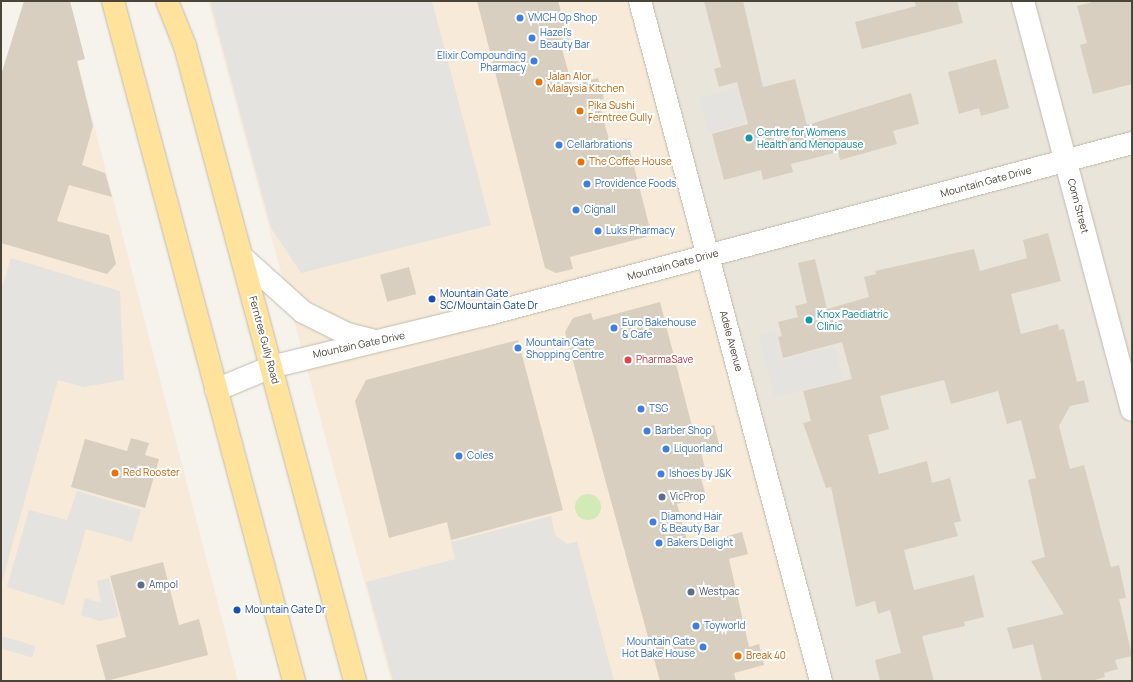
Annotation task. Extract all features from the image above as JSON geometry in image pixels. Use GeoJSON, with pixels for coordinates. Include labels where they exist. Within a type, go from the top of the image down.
{"type":"FeatureCollection","features":[{"type":"Feature","properties":{"kind":"main road"},"geometry":{"type":"LineString","coordinates":[[114,1],[294,681]]}},
{"type":"Feature","properties":{"kind":"main road","name":"Ferntree Gully Road"},"geometry":{"type":"LineString","coordinates":[[167,1],[184,46],[243,258],[355,681]]}},
{"type":"Feature","properties":{"kind":"street","name":"Adele Avenue"},"geometry":{"type":"LineString","coordinates":[[640,1],[821,681]]}},
{"type":"Feature","properties":{"kind":"street","name":"Conn Street"},"geometry":{"type":"LineString","coordinates":[[1023,1],[1132,410]]}},
{"type":"Feature","properties":{"kind":"street","name":"Mountain Gate Drive"},"geometry":{"type":"LineString","coordinates":[[216,390],[271,367],[372,341],[405,336],[1132,143]]}},
{"type":"Feature","properties":{"kind":"street"},"geometry":{"type":"LineString","coordinates":[[243,258],[307,314],[347,334],[372,341]]}},
{"type":"Feature","properties":{"kind":"shaded area"},"geometry":{"type":"Polygon","coordinates":[[[62,1],[238,681],[1,681],[1,108],[62,1]]]}},
{"type":"Feature","properties":{"kind":"shaded area","name":"Mountain Gate Shopping Centre"},"geometry":{"type":"Polygon","coordinates":[[[208,1],[640,1],[821,681],[391,681],[208,1]]]}},
{"type":"Feature","properties":{"kind":"shaded area"},"geometry":{"type":"Polygon","coordinates":[[[210,1],[432,1],[491,225],[301,273],[271,228],[210,1]]]}},
{"type":"Feature","properties":{"kind":"shaded area"},"geometry":{"type":"Polygon","coordinates":[[[640,1],[1132,1],[1132,681],[821,681],[640,1]]]}},
{"type":"Feature","properties":{"kind":"shaded area"},"geometry":{"type":"Polygon","coordinates":[[[767,79],[774,103],[743,112],[745,123],[708,133],[699,98],[767,79]]]}},
{"type":"Feature","properties":{"kind":"shaded area"},"geometry":{"type":"Polygon","coordinates":[[[11,258],[120,291],[124,380],[84,387],[58,380],[2,582],[1,291],[11,258]]]}},
{"type":"Feature","properties":{"kind":"shaded area"},"geometry":{"type":"Polygon","coordinates":[[[775,331],[782,360],[835,347],[843,380],[775,397],[759,336],[775,331]]]}},
{"type":"Feature","properties":{"kind":"shaded area"},"geometry":{"type":"Polygon","coordinates":[[[77,491],[141,510],[132,542],[86,529],[64,605],[7,587],[29,510],[67,520],[77,491]]]}},
{"type":"Feature","properties":{"kind":"shaded area"},"geometry":{"type":"Polygon","coordinates":[[[551,516],[555,535],[567,544],[577,541],[614,681],[393,681],[366,582],[455,559],[451,542],[551,516]]]}},
{"type":"Feature","properties":{"kind":"shaded area"},"geometry":{"type":"Polygon","coordinates":[[[109,578],[119,617],[100,621],[81,615],[85,598],[101,603],[97,581],[109,578]]]}},
{"type":"Feature","properties":{"kind":"shaded area"},"geometry":{"type":"Polygon","coordinates":[[[1,636],[36,646],[32,657],[1,648],[1,636]]]}},
{"type":"Feature","properties":{"kind":"green space"},"geometry":{"type":"Polygon","coordinates":[[[588,494],[597,498],[601,507],[597,516],[588,520],[579,516],[575,507],[579,498],[588,494]]]}},
{"type":"Feature","properties":{"kind":"building"},"geometry":{"type":"Polygon","coordinates":[[[24,1],[70,1],[85,59],[77,61],[93,126],[82,165],[105,173],[112,197],[69,185],[57,221],[109,235],[116,264],[107,274],[1,243],[1,75],[24,1]]]}},
{"type":"Feature","properties":{"kind":"building"},"geometry":{"type":"Polygon","coordinates":[[[477,1],[558,1],[569,40],[560,42],[572,85],[598,78],[604,99],[598,100],[610,143],[627,139],[649,225],[646,237],[570,257],[573,269],[556,273],[545,268],[477,1]]]}},
{"type":"Feature","properties":{"kind":"building"},"geometry":{"type":"Polygon","coordinates":[[[704,1],[743,1],[763,87],[795,79],[807,125],[911,93],[919,124],[893,131],[897,144],[840,160],[838,152],[791,164],[793,172],[763,180],[761,170],[724,180],[712,134],[748,124],[737,82],[719,87],[714,69],[721,67],[704,1]]]}},
{"type":"Feature","properties":{"kind":"building"},"geometry":{"type":"Polygon","coordinates":[[[914,1],[957,1],[963,23],[862,49],[855,22],[916,6],[914,1]]]}},
{"type":"Feature","properties":{"kind":"building"},"geometry":{"type":"Polygon","coordinates":[[[1096,1],[1132,1],[1132,84],[1093,94],[1080,45],[1087,43],[1077,6],[1096,1]]]}},
{"type":"Feature","properties":{"kind":"building"},"geometry":{"type":"Polygon","coordinates":[[[996,59],[1009,108],[981,116],[979,108],[959,114],[948,72],[996,59]]]}},
{"type":"Feature","properties":{"kind":"building"},"geometry":{"type":"Polygon","coordinates":[[[1048,233],[1061,281],[1011,294],[1021,334],[1058,324],[1059,330],[1064,329],[1077,382],[1084,380],[1089,402],[1070,406],[1059,426],[1070,469],[1084,465],[1111,567],[1119,565],[1126,598],[1119,599],[1132,656],[1115,660],[1118,669],[1104,673],[1105,677],[1091,681],[1042,681],[1033,644],[1013,649],[1007,628],[1064,614],[1031,561],[1045,557],[1028,480],[1036,478],[1021,420],[1007,424],[998,391],[951,404],[944,380],[880,396],[889,429],[868,435],[879,474],[927,461],[932,483],[950,478],[961,521],[954,523],[958,536],[904,550],[914,590],[974,575],[984,617],[964,622],[965,626],[922,636],[934,681],[880,681],[875,660],[901,653],[890,610],[878,614],[875,601],[856,607],[831,487],[826,488],[803,423],[811,421],[803,391],[852,379],[842,342],[783,358],[778,337],[782,336],[778,322],[798,317],[795,306],[807,303],[798,263],[815,259],[827,309],[869,297],[864,277],[876,274],[875,271],[974,249],[980,271],[1027,258],[1023,240],[1048,233]]]}},
{"type":"Feature","properties":{"kind":"building"},"geometry":{"type":"Polygon","coordinates":[[[409,267],[416,294],[387,302],[380,275],[409,267]]]}},
{"type":"Feature","properties":{"kind":"building"},"geometry":{"type":"Polygon","coordinates":[[[660,302],[693,430],[714,425],[720,447],[701,452],[706,473],[700,475],[706,496],[677,504],[689,547],[742,532],[748,554],[729,559],[749,647],[759,644],[764,665],[734,673],[736,681],[660,681],[565,332],[573,318],[591,313],[593,320],[660,302]]]}},
{"type":"Feature","properties":{"kind":"building","name":"Coles"},"geometry":{"type":"Polygon","coordinates":[[[518,340],[563,510],[451,540],[447,522],[389,538],[355,401],[366,380],[518,340]]]}},
{"type":"Feature","properties":{"kind":"building","name":"Red Rooster"},"geometry":{"type":"Polygon","coordinates":[[[131,438],[149,443],[145,455],[159,459],[145,508],[71,487],[85,439],[127,451],[131,438]]]}},
{"type":"Feature","properties":{"kind":"building"},"geometry":{"type":"Polygon","coordinates":[[[163,562],[179,625],[199,619],[208,655],[106,681],[96,645],[126,637],[110,576],[163,562]]]}},
{"type":"Feature","properties":{"kind":"place","name":"VMCH Op Shop"},"geometry":{"type":"Point","coordinates":[520,18]}},
{"type":"Feature","properties":{"kind":"place","name":"Hazel's Beauty Bar"},"geometry":{"type":"Point","coordinates":[532,38]}},
{"type":"Feature","properties":{"kind":"place","name":"Elixir Compounding Pharmacy"},"geometry":{"type":"Point","coordinates":[534,61]}},
{"type":"Feature","properties":{"kind":"place","name":"Jalan Alor Malaysia Kitchen"},"geometry":{"type":"Point","coordinates":[539,82]}},
{"type":"Feature","properties":{"kind":"place","name":"Pika Sushi Ferntree Gully"},"geometry":{"type":"Point","coordinates":[580,111]}},
{"type":"Feature","properties":{"kind":"place","name":"Centre for Womens Health and Menopause"},"geometry":{"type":"Point","coordinates":[749,138]}},
{"type":"Feature","properties":{"kind":"place","name":"Cellarbrations"},"geometry":{"type":"Point","coordinates":[559,145]}},
{"type":"Feature","properties":{"kind":"place","name":"The Coffee House"},"geometry":{"type":"Point","coordinates":[581,162]}},
{"type":"Feature","properties":{"kind":"place","name":"Providence Foods"},"geometry":{"type":"Point","coordinates":[587,184]}},
{"type":"Feature","properties":{"kind":"place","name":"Cignall"},"geometry":{"type":"Point","coordinates":[576,210]}},
{"type":"Feature","properties":{"kind":"place","name":"Luks Pharmacy"},"geometry":{"type":"Point","coordinates":[598,231]}},
{"type":"Feature","properties":{"kind":"place","name":"Mountain Gate SC/Mountain Gate Dr"},"geometry":{"type":"Point","coordinates":[432,299]}},
{"type":"Feature","properties":{"kind":"place","name":"Knox Paediatric Clinic"},"geometry":{"type":"Point","coordinates":[809,320]}},
{"type":"Feature","properties":{"kind":"place","name":"Euro Bakehouse & Cafe"},"geometry":{"type":"Point","coordinates":[614,328]}},
{"type":"Feature","properties":{"kind":"place","name":"Mountain Gate Shopping Centre"},"geometry":{"type":"Point","coordinates":[518,348]}},
{"type":"Feature","properties":{"kind":"place","name":"PharmaSave"},"geometry":{"type":"Point","coordinates":[628,360]}},
{"type":"Feature","properties":{"kind":"place","name":"TSG"},"geometry":{"type":"Point","coordinates":[641,409]}},
{"type":"Feature","properties":{"kind":"place","name":"Barber Shop"},"geometry":{"type":"Point","coordinates":[647,431]}},
{"type":"Feature","properties":{"kind":"place","name":"Liquorland"},"geometry":{"type":"Point","coordinates":[666,449]}},
{"type":"Feature","properties":{"kind":"place","name":"Coles"},"geometry":{"type":"Point","coordinates":[459,456]}},
{"type":"Feature","properties":{"kind":"place","name":"Red Rooster"},"geometry":{"type":"Point","coordinates":[115,473]}},
{"type":"Feature","properties":{"kind":"place","name":"Ishoes by J&K"},"geometry":{"type":"Point","coordinates":[661,474]}},
{"type":"Feature","properties":{"kind":"place","name":"VicProp"},"geometry":{"type":"Point","coordinates":[662,497]}},
{"type":"Feature","properties":{"kind":"place","name":"Diamond Hair & Beauty Bar"},"geometry":{"type":"Point","coordinates":[653,522]}},
{"type":"Feature","properties":{"kind":"place","name":"Bakers Delight"},"geometry":{"type":"Point","coordinates":[659,543]}},
{"type":"Feature","properties":{"kind":"place","name":"Ampol"},"geometry":{"type":"Point","coordinates":[141,585]}},
{"type":"Feature","properties":{"kind":"place","name":"Westpac"},"geometry":{"type":"Point","coordinates":[691,592]}},
{"type":"Feature","properties":{"kind":"place","name":"Mountain Gate Dr"},"geometry":{"type":"Point","coordinates":[237,610]}},
{"type":"Feature","properties":{"kind":"place","name":"Toyworld"},"geometry":{"type":"Point","coordinates":[696,626]}},
{"type":"Feature","properties":{"kind":"place","name":"Mountain Gate Hot Bake House"},"geometry":{"type":"Point","coordinates":[703,647]}},
{"type":"Feature","properties":{"kind":"place","name":"Break 40"},"geometry":{"type":"Point","coordinates":[738,656]}}]}
